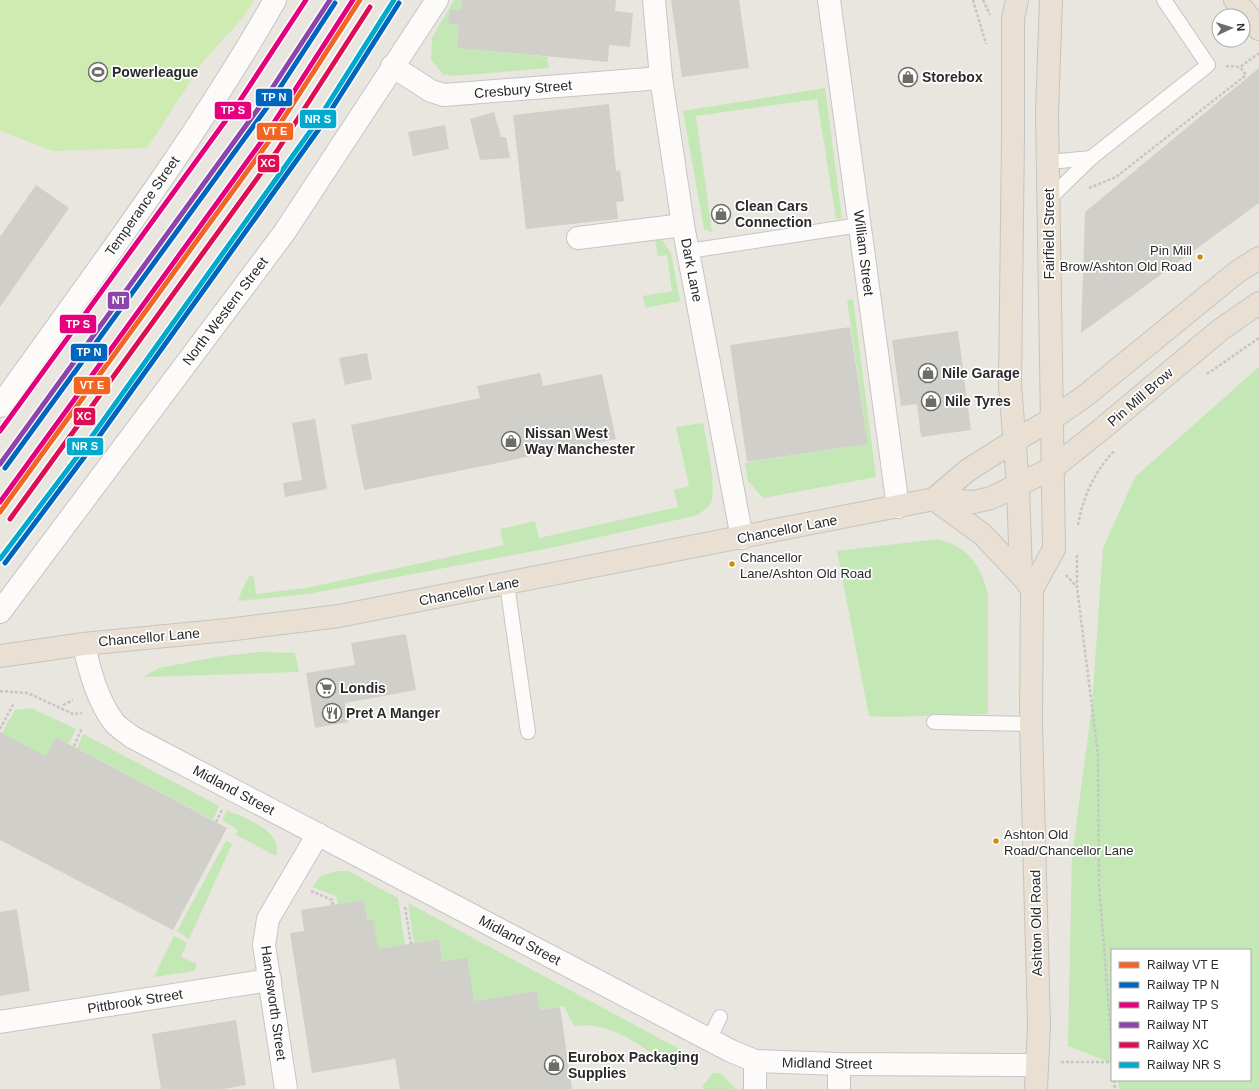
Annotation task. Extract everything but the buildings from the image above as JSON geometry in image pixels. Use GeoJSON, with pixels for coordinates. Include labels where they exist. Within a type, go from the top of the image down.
{"type":"FeatureCollection","features":[{"type":"Feature","properties":{"kind":"highway","name":"Fairfield Street"},"geometry":{"type":"LineString","coordinates":[[1051,0],[1048,66],[1048,200],[1053,468]]}},
{"type":"Feature","properties":{"kind":"highway"},"geometry":{"type":"LineString","coordinates":[[1235,0],[1259,29]]}},
{"type":"Feature","properties":{"kind":"highway"},"geometry":{"type":"LineString","coordinates":[[1012,6],[1013,137],[1010,385],[1018,485]]}},
{"type":"Feature","properties":{"kind":"highway"},"geometry":{"type":"LineString","coordinates":[[1052,420],[1089,393],[1237,272],[1259,258]]}},
{"type":"Feature","properties":{"kind":"highway","name":"Pin Mill Brow"},"geometry":{"type":"LineString","coordinates":[[1018,485],[1053,468],[1220,330],[1259,303]]}},
{"type":"Feature","properties":{"kind":"highway","name":"Chancellor Lane"},"geometry":{"type":"LineString","coordinates":[[934,499],[968,470],[1014,441],[1052,420]]}},
{"type":"Feature","properties":{"kind":"highway","name":"Ashton Old Road"},"geometry":{"type":"LineString","coordinates":[[1027,582],[1054,549],[1053,468]]}},
{"type":"Feature","properties":{"kind":"highway","name":"Chancellor Lane"},"geometry":{"type":"LineString","coordinates":[[0,656],[84,644],[227,630],[339,616],[742,538],[934,499],[974,502],[991,498],[1018,485]]}},
{"type":"Feature","properties":{"kind":"highway","name":"Ashton Old Road"},"geometry":{"type":"LineString","coordinates":[[1018,485],[1027,582],[1038,1025],[1036,1089]]}},
{"type":"Feature","properties":{"kind":"highway"},"geometry":{"type":"LineString","coordinates":[[934,499],[982,534],[1027,582]]}},
{"type":"Feature","properties":{"kind":"street","name":"Temperance Street"},"geometry":{"type":"LineString","coordinates":[[0,406],[150,196],[237,67],[276,0]]}},
{"type":"Feature","properties":{"kind":"street","name":"North Western Street"},"geometry":{"type":"LineString","coordinates":[[0,612],[284,233],[392,66],[437,0]]}},
{"type":"Feature","properties":{"kind":"street","name":"Dark Lane"},"geometry":{"type":"LineString","coordinates":[[654,0],[661,78],[683,225],[689,250],[742,538]]}},
{"type":"Feature","properties":{"kind":"street","name":"William Street"},"geometry":{"type":"LineString","coordinates":[[829,0],[898,507]]}},
{"type":"Feature","properties":{"kind":"street","name":"Cresbury Street"},"geometry":{"type":"LineString","coordinates":[[392,66],[431,92],[444,95],[661,78]]}},
{"type":"Feature","properties":{"kind":"street"},"geometry":{"type":"LineString","coordinates":[[578,238],[683,225]]}},
{"type":"Feature","properties":{"kind":"street","name":"Midland Street"},"geometry":{"type":"LineString","coordinates":[[84,644],[88,665],[106,708],[114,722],[132,737],[709,1040],[755,1062],[1037,1065]]}},
{"type":"Feature","properties":{"kind":"street","name":"Handsworth Street"},"geometry":{"type":"LineString","coordinates":[[286,1089],[264,945],[268,919],[318,834]]}},
{"type":"Feature","properties":{"kind":"street","name":"Pittbrook Street"},"geometry":{"type":"LineString","coordinates":[[0,1022],[270,980]]}},
{"type":"Feature","properties":{"kind":"street"},"geometry":{"type":"LineString","coordinates":[[755,1062],[755,1089]]}},
{"type":"Feature","properties":{"kind":"street"},"geometry":{"type":"LineString","coordinates":[[839,1064],[839,1089]]}},
{"type":"Feature","properties":{"kind":"lane"},"geometry":{"type":"LineString","coordinates":[[1048,200],[1091,158],[1208,65],[1164,0]]}},
{"type":"Feature","properties":{"kind":"lane"},"geometry":{"type":"LineString","coordinates":[[1049,162],[1091,158]]}},
{"type":"Feature","properties":{"kind":"lane"},"geometry":{"type":"LineString","coordinates":[[689,250],[860,225]]}},
{"type":"Feature","properties":{"kind":"lane"},"geometry":{"type":"LineString","coordinates":[[507,584],[528,732]]}},
{"type":"Feature","properties":{"kind":"lane"},"geometry":{"type":"LineString","coordinates":[[934,722],[1031,724]]}},
{"type":"Feature","properties":{"kind":"lane"},"geometry":{"type":"LineString","coordinates":[[709,1040],[720,1017]]}},
{"type":"Feature","properties":{"kind":"path"},"geometry":{"type":"LineString","coordinates":[[973,0],[986,44]]}},
{"type":"Feature","properties":{"kind":"path"},"geometry":{"type":"LineString","coordinates":[[1087,188],[1116,177],[1246,75],[1240,68],[1259,53]]}},
{"type":"Feature","properties":{"kind":"path"},"geometry":{"type":"LineString","coordinates":[[1202,377],[1259,338]]}},
{"type":"Feature","properties":{"kind":"path"},"geometry":{"type":"LineString","coordinates":[[1077,529],[1085,498],[1093,480],[1102,464],[1117,448]]}},
{"type":"Feature","properties":{"kind":"path"},"geometry":{"type":"LineString","coordinates":[[1077,551],[1077,587],[1098,755],[1099,884],[1111,1036]]}},
{"type":"Feature","properties":{"kind":"path"},"geometry":{"type":"LineString","coordinates":[[0,691],[28,694],[73,714],[106,708]]}},
{"type":"Feature","properties":{"kind":"path"},"geometry":{"type":"LineString","coordinates":[[63,705],[73,700]]}},
{"type":"Feature","properties":{"kind":"path"},"geometry":{"type":"LineString","coordinates":[[0,729],[14,703]]}},
{"type":"Feature","properties":{"kind":"path"},"geometry":{"type":"LineString","coordinates":[[74,746],[82,728]]}},
{"type":"Feature","properties":{"kind":"path"},"geometry":{"type":"LineString","coordinates":[[216,822],[225,804]]}},
{"type":"Feature","properties":{"kind":"path"},"geometry":{"type":"LineString","coordinates":[[304,888],[332,900],[333,905]]}},
{"type":"Feature","properties":{"kind":"path"},"geometry":{"type":"LineString","coordinates":[[404,901],[411,944]]}},
{"type":"Feature","properties":{"kind":"path"},"geometry":{"type":"LineString","coordinates":[[1037,1065],[1067,1061],[1111,1062]]}},
{"type":"Feature","properties":{"kind":"green space","name":"Powerleague"},"geometry":{"type":"Polygon","coordinates":[[[0,0],[254,0],[242,19],[205,59],[147,148],[53,151],[0,131],[0,0]]]}},
{"type":"Feature","properties":{"kind":"green space"},"geometry":{"type":"Polygon","coordinates":[[[454,0],[462,0],[461,10],[450,9],[449,24],[459,25],[457,48],[547,57],[549,68],[453,76],[443,74],[431,60],[432,38],[454,0]]]}},
{"type":"Feature","properties":{"kind":"green space"},"geometry":{"type":"Polygon","coordinates":[[[825,88],[842,218],[836,219],[817,99],[696,116],[712,232],[704,229],[683,111],[825,88]]]}},
{"type":"Feature","properties":{"kind":"green space"},"geometry":{"type":"Polygon","coordinates":[[[661,239],[671,253],[680,301],[645,308],[643,296],[672,291],[667,255],[658,256],[655,240],[661,239]]]}},
{"type":"Feature","properties":{"kind":"green space"},"geometry":{"type":"Polygon","coordinates":[[[853,299],[876,477],[763,498],[748,481],[745,463],[868,444],[847,300],[853,299]]]}},
{"type":"Feature","properties":{"kind":"green space"},"geometry":{"type":"Polygon","coordinates":[[[1259,367],[1259,1089],[1119,1089],[1118,1081],[1251,1081],[1251,949],[1111,949],[1111,1063],[1068,1046],[1072,857],[1092,706],[1103,548],[1135,477],[1259,367]]]}},
{"type":"Feature","properties":{"kind":"green space"},"geometry":{"type":"Polygon","coordinates":[[[703,423],[712,475],[713,495],[708,507],[694,516],[555,547],[308,594],[238,601],[250,575],[254,577],[256,594],[306,588],[504,545],[500,529],[535,521],[539,538],[678,507],[674,490],[689,486],[676,427],[703,423]]]}},
{"type":"Feature","properties":{"kind":"green space"},"geometry":{"type":"Polygon","coordinates":[[[938,539],[958,547],[972,559],[982,576],[985,585],[988,596],[988,714],[886,717],[869,716],[837,551],[938,539]]]}},
{"type":"Feature","properties":{"kind":"green space"},"geometry":{"type":"Polygon","coordinates":[[[259,652],[295,653],[299,672],[143,677],[159,668],[216,657],[259,652]]]}},
{"type":"Feature","properties":{"kind":"green space"},"geometry":{"type":"Polygon","coordinates":[[[31,708],[76,729],[69,743],[56,737],[46,756],[2,733],[15,710],[31,708]]]}},
{"type":"Feature","properties":{"kind":"green space"},"geometry":{"type":"Polygon","coordinates":[[[83,734],[219,806],[213,820],[77,748],[83,734]]]}},
{"type":"Feature","properties":{"kind":"green space"},"geometry":{"type":"Polygon","coordinates":[[[227,810],[253,822],[269,832],[277,847],[276,856],[236,835],[238,830],[222,820],[227,810]]]}},
{"type":"Feature","properties":{"kind":"green space"},"geometry":{"type":"Polygon","coordinates":[[[226,841],[232,844],[189,939],[177,931],[226,841]]]}},
{"type":"Feature","properties":{"kind":"green space"},"geometry":{"type":"Polygon","coordinates":[[[337,871],[348,871],[398,898],[405,945],[378,949],[372,919],[367,920],[338,904],[336,896],[312,887],[321,876],[337,871]]]}},
{"type":"Feature","properties":{"kind":"green space"},"geometry":{"type":"Polygon","coordinates":[[[408,903],[685,1052],[676,1070],[641,1046],[615,1032],[588,1025],[574,1026],[564,1006],[540,1010],[537,991],[474,1001],[442,962],[439,939],[414,943],[408,903]]]}},
{"type":"Feature","properties":{"kind":"green space"},"geometry":{"type":"Polygon","coordinates":[[[174,936],[187,943],[181,957],[197,964],[194,971],[154,977],[174,936]]]}},
{"type":"Feature","properties":{"kind":"green space"},"geometry":{"type":"Polygon","coordinates":[[[713,1073],[722,1074],[735,1089],[705,1089],[702,1087],[713,1073]]]}},
{"type":"Feature","properties":{"kind":"transit line"},"geometry":{"type":"LineString","coordinates":[[0,431],[237,105],[306,0]]}},
{"type":"Feature","properties":{"kind":"transit line"},"geometry":{"type":"LineString","coordinates":[[0,502],[262,141],[353,0]]}},
{"type":"Feature","properties":{"kind":"transit line"},"geometry":{"type":"LineString","coordinates":[[0,512],[267,144],[360,0]]}},
{"type":"Feature","properties":{"kind":"transit line"},"geometry":{"type":"LineString","coordinates":[[0,559],[80,453],[314,126],[394,0]]}},
{"type":"Feature","properties":{"kind":"transit line"},"geometry":{"type":"LineString","coordinates":[[5,468],[268,106],[335,3]]}},
{"type":"Feature","properties":{"kind":"transit line"},"geometry":{"type":"LineString","coordinates":[[5,563],[85,456],[319,129],[399,3]]}},
{"type":"Feature","properties":{"kind":"rail line","name":"NT"},"geometry":{"type":"LineString","coordinates":[[0,464],[263,102],[330,0]]}},
{"type":"Feature","properties":{"kind":"rail line","name":"XC"},"geometry":{"type":"LineString","coordinates":[[10,519],[277,151],[370,7]]}},
{"type":"Feature","properties":{"kind":"place","name":"Powerleague"},"geometry":{"type":"Point","coordinates":[98,72]}},
{"type":"Feature","properties":{"kind":"place","name":"Storebox"},"geometry":{"type":"Point","coordinates":[908,77]}},
{"type":"Feature","properties":{"kind":"place","name":"Clean Cars Connection"},"geometry":{"type":"Point","coordinates":[721,214]}},
{"type":"Feature","properties":{"kind":"place","name":"Pin Mill Brow/Ashton Old Road"},"geometry":{"type":"Point","coordinates":[1200,257]}},
{"type":"Feature","properties":{"kind":"place","name":"Nile Garage"},"geometry":{"type":"Point","coordinates":[928,373]}},
{"type":"Feature","properties":{"kind":"place","name":"Nile Tyres"},"geometry":{"type":"Point","coordinates":[931,401]}},
{"type":"Feature","properties":{"kind":"place","name":"Nissan West Way Manchester"},"geometry":{"type":"Point","coordinates":[511,441]}},
{"type":"Feature","properties":{"kind":"place","name":"Chancellor Lane/Ashton Old Road"},"geometry":{"type":"Point","coordinates":[732,564]}},
{"type":"Feature","properties":{"kind":"place","name":"Londis"},"geometry":{"type":"Point","coordinates":[326,688]}},
{"type":"Feature","properties":{"kind":"place","name":"Pret A Manger"},"geometry":{"type":"Point","coordinates":[332,713]}},
{"type":"Feature","properties":{"kind":"place","name":"Ashton Old Road/Chancellor Lane"},"geometry":{"type":"Point","coordinates":[996,841]}},
{"type":"Feature","properties":{"kind":"place","name":"Eurobox Packaging Supplies"},"geometry":{"type":"Point","coordinates":[554,1065]}}]}
